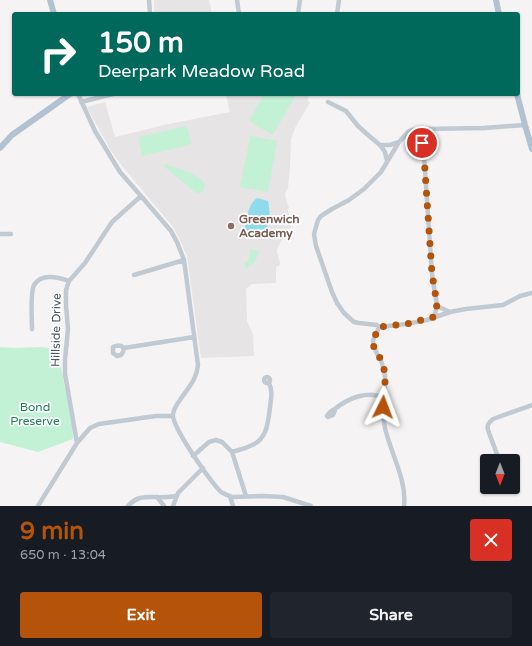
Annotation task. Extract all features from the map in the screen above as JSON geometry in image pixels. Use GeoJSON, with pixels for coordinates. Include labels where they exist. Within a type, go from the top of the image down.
{"type":"FeatureCollection","features":[{"type":"Feature","properties":{"kind":"main road"},"geometry":{"type":"LineString","coordinates":[[50,0],[53,12]]}},
{"type":"Feature","properties":{"kind":"main road"},"geometry":{"type":"LineString","coordinates":[[496,0],[499,12]]}},
{"type":"Feature","properties":{"kind":"main road"},"geometry":{"type":"LineString","coordinates":[[0,148],[12,134],[66,96]]}},
{"type":"Feature","properties":{"kind":"main road"},"geometry":{"type":"LineString","coordinates":[[517,96],[524,125],[532,149]]}},
{"type":"Feature","properties":{"kind":"street"},"geometry":{"type":"LineString","coordinates":[[149,0],[150,12]]}},
{"type":"Feature","properties":{"kind":"street"},"geometry":{"type":"LineString","coordinates":[[237,0],[239,12]]}},
{"type":"Feature","properties":{"kind":"street"},"geometry":{"type":"LineString","coordinates":[[298,12],[300,0]]}},
{"type":"Feature","properties":{"kind":"street"},"geometry":{"type":"LineString","coordinates":[[337,12],[339,0]]}},
{"type":"Feature","properties":{"kind":"street"},"geometry":{"type":"LineString","coordinates":[[79,96],[94,131],[120,172],[170,231],[177,242],[184,260],[198,372],[176,407],[173,416],[174,422],[193,456],[214,484],[230,496],[284,497],[311,506]]}},
{"type":"Feature","properties":{"kind":"street"},"geometry":{"type":"LineString","coordinates":[[81,102],[105,96]]}},
{"type":"Feature","properties":{"kind":"street"},"geometry":{"type":"LineString","coordinates":[[328,102],[346,111],[358,126],[380,145],[385,152],[387,161]]}},
{"type":"Feature","properties":{"kind":"street"},"geometry":{"type":"LineString","coordinates":[[524,125],[484,128],[412,130],[399,142],[380,172],[364,189],[349,200],[332,208],[321,216],[316,225],[314,234],[316,246],[336,303],[347,316],[359,324],[377,325],[379,327],[406,324],[450,312],[503,304],[532,292]]}},
{"type":"Feature","properties":{"kind":"street"},"geometry":{"type":"LineString","coordinates":[[425,129],[422,137],[422,143],[432,274],[437,304],[434,317]]}},
{"type":"Feature","properties":{"kind":"street"},"geometry":{"type":"LineString","coordinates":[[407,133],[422,137]]}},
{"type":"Feature","properties":{"kind":"street"},"geometry":{"type":"LineString","coordinates":[[380,145],[390,145],[399,142]]}},
{"type":"Feature","properties":{"kind":"street","name":"Hillside Drive"},"geometry":{"type":"LineString","coordinates":[[78,444],[65,374],[68,329],[66,290],[69,281],[85,263],[112,222],[141,196]]}},
{"type":"Feature","properties":{"kind":"street"},"geometry":{"type":"LineString","coordinates":[[0,234],[11,234]]}},
{"type":"Feature","properties":{"kind":"street"},"geometry":{"type":"LineString","coordinates":[[134,274],[184,260]]}},
{"type":"Feature","properties":{"kind":"street"},"geometry":{"type":"LineString","coordinates":[[32,329],[32,291],[34,284],[39,279],[47,277],[60,278],[69,281]]}},
{"type":"Feature","properties":{"kind":"street"},"geometry":{"type":"LineString","coordinates":[[437,304],[439,307],[450,312]]}},
{"type":"Feature","properties":{"kind":"street"},"geometry":{"type":"LineString","coordinates":[[379,327],[379,330],[374,336],[373,343],[383,364],[385,377],[383,411],[385,429],[402,484],[404,506]]}},
{"type":"Feature","properties":{"kind":"street"},"geometry":{"type":"LineString","coordinates":[[124,348],[194,337]]}},
{"type":"Feature","properties":{"kind":"street"},"geometry":{"type":"LineString","coordinates":[[232,452],[251,446],[260,439],[265,432],[269,419],[272,394],[269,383]]}},
{"type":"Feature","properties":{"kind":"street"},"geometry":{"type":"LineString","coordinates":[[335,410],[342,403],[361,396],[374,395],[384,398]]}},
{"type":"Feature","properties":{"kind":"street"},"geometry":{"type":"LineString","coordinates":[[497,454],[488,430],[488,423],[493,419],[532,405]]}},
{"type":"Feature","properties":{"kind":"street"},"geometry":{"type":"LineString","coordinates":[[38,506],[90,428],[99,424],[156,416],[173,416]]}},
{"type":"Feature","properties":{"kind":"street"},"geometry":{"type":"LineString","coordinates":[[193,456],[209,442],[216,440],[222,442],[232,452],[246,496]]}},
{"type":"Feature","properties":{"kind":"street"},"geometry":{"type":"LineString","coordinates":[[173,506],[178,493],[202,468]]}},
{"type":"Feature","properties":{"kind":"street"},"geometry":{"type":"LineString","coordinates":[[128,506],[132,502],[144,497],[176,496]]}},
{"type":"Feature","properties":{"kind":"street"},"geometry":{"type":"LineString","coordinates":[[230,496],[233,506]]}},
{"type":"Feature","properties":{"kind":"street"},"geometry":{"type":"LineString","coordinates":[[157,497],[164,506]]}},
{"type":"Feature","properties":{"kind":"shaded area"},"geometry":{"type":"Polygon","coordinates":[[[154,0],[209,0],[212,12],[154,12],[154,0]]]}},
{"type":"Feature","properties":{"kind":"shaded area","name":"Greenwich Academy"},"geometry":{"type":"Polygon","coordinates":[[[226,96],[309,96],[307,101],[310,102],[295,128],[291,139],[288,188],[285,194],[289,208],[288,210],[291,226],[278,246],[277,251],[280,264],[276,267],[276,283],[252,284],[246,289],[247,321],[253,334],[254,356],[201,358],[187,256],[179,238],[173,227],[111,151],[87,107],[105,102],[115,137],[164,125],[230,112],[226,96]]]}},
{"type":"Feature","properties":{"kind":"green space"},"geometry":{"type":"Polygon","coordinates":[[[263,96],[295,96],[273,135],[249,121],[263,96]]]}},
{"type":"Feature","properties":{"kind":"green space"},"geometry":{"type":"Polygon","coordinates":[[[187,126],[191,144],[142,156],[138,137],[187,126]]]}},
{"type":"Feature","properties":{"kind":"green space"},"geometry":{"type":"Polygon","coordinates":[[[250,136],[277,141],[268,192],[240,187],[250,136]]]}},
{"type":"Feature","properties":{"kind":"green space"},"geometry":{"type":"Polygon","coordinates":[[[165,164],[186,171],[202,180],[205,184],[204,190],[200,193],[196,193],[165,167],[165,164]]]}},
{"type":"Feature","properties":{"kind":"green space"},"geometry":{"type":"Polygon","coordinates":[[[251,249],[259,251],[255,262],[246,268],[244,263],[248,261],[251,249]]]}},
{"type":"Feature","properties":{"kind":"green space","name":"Bond Preserve"},"geometry":{"type":"Polygon","coordinates":[[[0,347],[39,347],[62,349],[60,362],[72,425],[73,439],[38,452],[0,442],[0,347]]]}},
{"type":"Feature","properties":{"kind":"water"},"geometry":{"type":"Polygon","coordinates":[[[257,198],[268,201],[270,214],[269,221],[264,231],[260,235],[247,238],[244,233],[248,214],[251,205],[257,198]]]}},
{"type":"Feature","properties":{"kind":"place","name":"Greenwich Academy"},"geometry":{"type":"Point","coordinates":[231,226]}},
{"type":"Feature","properties":{"kind":"route"},"geometry":{"type":"LineString","coordinates":[[383,407],[385,377],[383,364],[374,347],[374,336],[379,330],[379,327],[406,324],[427,320],[434,317],[437,308],[432,274],[422,143]]}}]}
